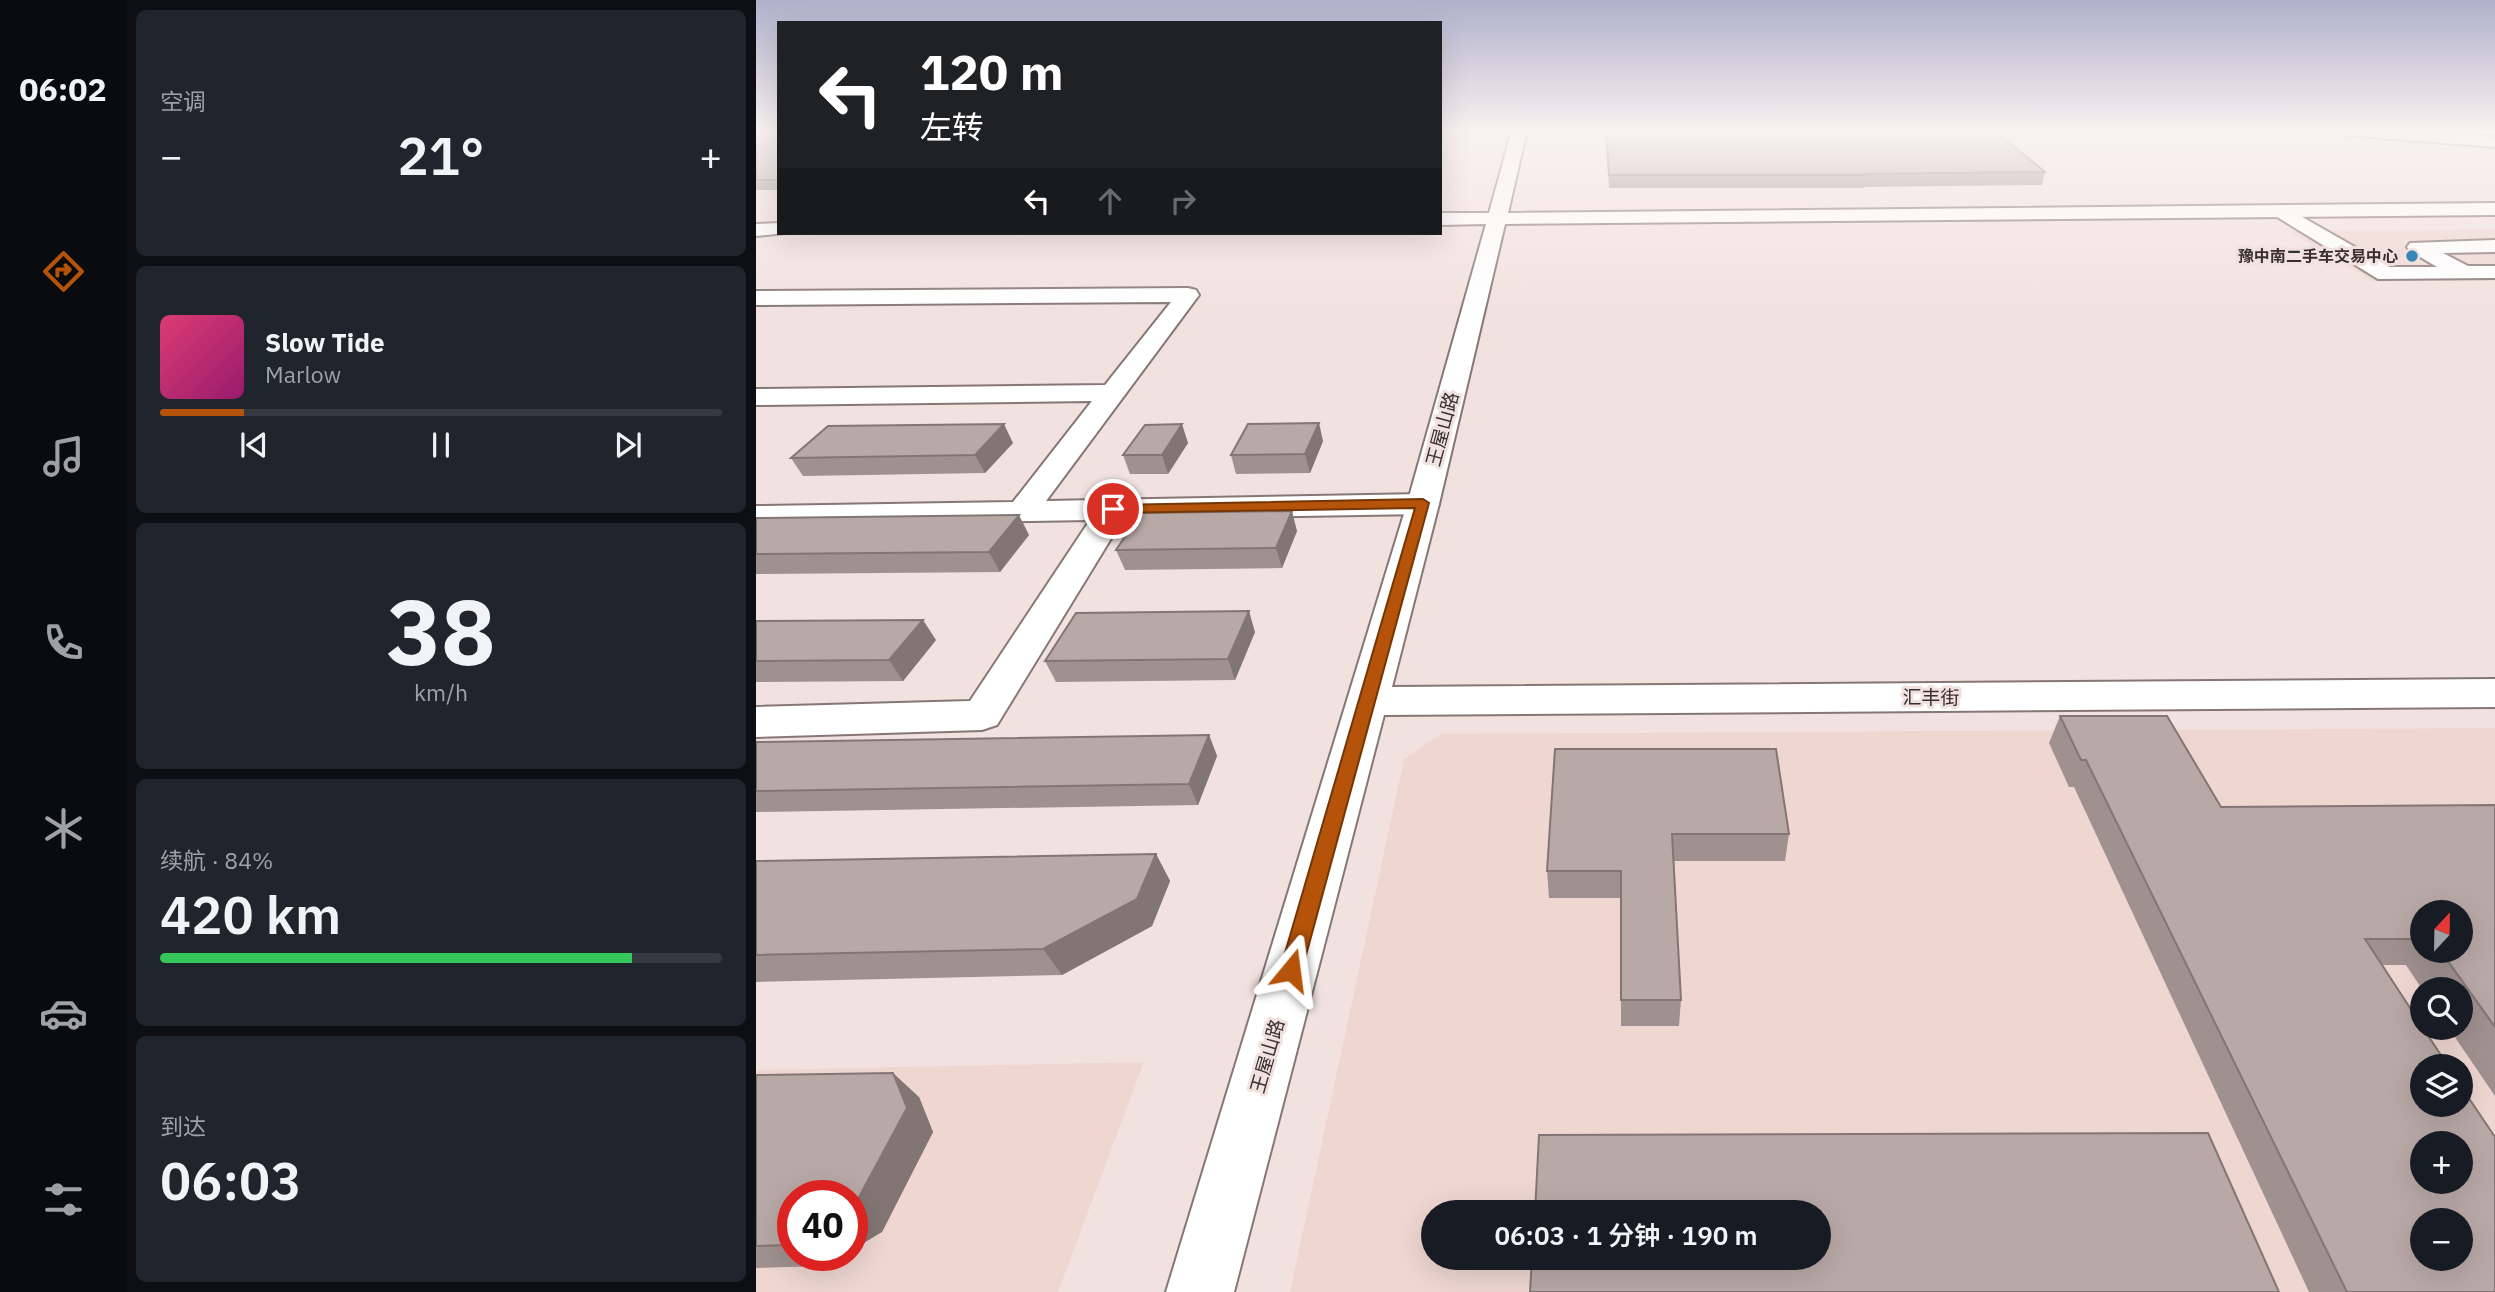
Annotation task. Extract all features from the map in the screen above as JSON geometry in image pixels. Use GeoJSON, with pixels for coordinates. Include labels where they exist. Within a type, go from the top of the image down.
{"type":"FeatureCollection","features":[{"type":"Feature","properties":{"kind":"street","name":"王屋山路"},"geometry":{"type":"LineString","coordinates":[[1200,1292],[1423,503],[1504,190]]}},
{"type":"Feature","properties":{"kind":"street"},"geometry":{"type":"LineString","coordinates":[[2288,215],[2495,209]]}},
{"type":"Feature","properties":{"kind":"street"},"geometry":{"type":"LineString","coordinates":[[2288,215],[2386,274],[2495,272]]}},
{"type":"Feature","properties":{"kind":"street"},"geometry":{"type":"LineString","coordinates":[[1442,219],[1496,222],[2288,215],[2495,217]]}},
{"type":"Feature","properties":{"kind":"street"},"geometry":{"type":"LineString","coordinates":[[756,222],[777,221]]}},
{"type":"Feature","properties":{"kind":"street"},"geometry":{"type":"LineString","coordinates":[[1442,226],[1496,222]]}},
{"type":"Feature","properties":{"kind":"street"},"geometry":{"type":"LineString","coordinates":[[756,230],[777,229]]}},
{"type":"Feature","properties":{"kind":"street"},"geometry":{"type":"LineString","coordinates":[[2464,273],[2417,247],[2495,246]]}},
{"type":"Feature","properties":{"kind":"street"},"geometry":{"type":"LineString","coordinates":[[756,298],[1188,295],[1022,511]]}},
{"type":"Feature","properties":{"kind":"street"},"geometry":{"type":"LineString","coordinates":[[756,397],[1113,393]]}},
{"type":"Feature","properties":{"kind":"street"},"geometry":{"type":"LineString","coordinates":[[756,516],[1423,503]]}},
{"type":"Feature","properties":{"kind":"street"},"geometry":{"type":"LineString","coordinates":[[756,722],[982,715],[1113,509]]}},
{"type":"Feature","properties":{"kind":"street","name":"汇丰街"},"geometry":{"type":"LineString","coordinates":[[1367,701],[2495,693]]}},
{"type":"Feature","properties":{"kind":"shaded area","name":"豫中南二手车交易中心"},"geometry":{"type":"Polygon","coordinates":[[[2495,230],[2495,281],[2372,281],[2289,231],[2495,230]]]}},
{"type":"Feature","properties":{"kind":"shaded area"},"geometry":{"type":"Polygon","coordinates":[[[2495,728],[2495,1292],[1290,1292],[1404,759],[1441,734],[2495,728]]]}},
{"type":"Feature","properties":{"kind":"shaded area"},"geometry":{"type":"Polygon","coordinates":[[[1144,1062],[1058,1292],[756,1292],[756,1070],[1144,1062]]]}},
{"type":"Feature","properties":{"kind":"building"},"geometry":{"type":"Polygon","coordinates":[[[1319,423],[1305,454],[1231,455],[1248,424],[1319,423]]]}},
{"type":"Feature","properties":{"kind":"building"},"geometry":{"type":"Polygon","coordinates":[[[1004,424],[975,455],[791,458],[828,426],[1004,424]]]}},
{"type":"Feature","properties":{"kind":"building"},"geometry":{"type":"Polygon","coordinates":[[[1182,424],[1162,455],[1123,455],[1145,425],[1182,424]]]}},
{"type":"Feature","properties":{"kind":"building"},"geometry":{"type":"Polygon","coordinates":[[[1292,511],[1276,548],[1116,550],[1141,513],[1292,511]]]}},
{"type":"Feature","properties":{"kind":"building"},"geometry":{"type":"Polygon","coordinates":[[[1019,515],[989,552],[756,554],[756,518],[1019,515]]]}},
{"type":"Feature","properties":{"kind":"building"},"geometry":{"type":"Polygon","coordinates":[[[1249,611],[1228,659],[1045,661],[1076,613],[1249,611]]]}},
{"type":"Feature","properties":{"kind":"building"},"geometry":{"type":"Polygon","coordinates":[[[923,620],[889,660],[756,661],[756,621],[923,620]]]}},
{"type":"Feature","properties":{"kind":"building"},"geometry":{"type":"Polygon","coordinates":[[[2060,716],[2167,716],[2221,807],[2495,805],[2495,1027],[2473,996],[2473,977],[2459,977],[2449,963],[2473,963],[2473,900],[2410,900],[2410,939],[2365,939],[2410,1008],[2410,1040],[2431,1040],[2440,1054],[2410,1054],[2410,1117],[2473,1117],[2473,1104],[2495,1137],[2495,1292],[2347,1292],[2086,760],[2081,760],[2060,716]]]}},
{"type":"Feature","properties":{"kind":"building"},"geometry":{"type":"Polygon","coordinates":[[[1209,735],[1189,784],[756,791],[756,742],[1209,735]]]}},
{"type":"Feature","properties":{"kind":"building"},"geometry":{"type":"Polygon","coordinates":[[[1555,749],[1776,749],[1789,834],[1672,834],[1681,1000],[1621,1000],[1621,871],[1547,871],[1555,749]]]}},
{"type":"Feature","properties":{"kind":"building"},"geometry":{"type":"Polygon","coordinates":[[[1156,854],[1137,899],[1043,949],[756,955],[756,861],[1156,854]]]}},
{"type":"Feature","properties":{"kind":"building"},"geometry":{"type":"Polygon","coordinates":[[[893,1073],[907,1108],[868,1180],[777,1180],[777,1245],[756,1246],[756,1075],[893,1073]]]}},
{"type":"Feature","properties":{"kind":"building"},"geometry":{"type":"Polygon","coordinates":[[[2208,1133],[2279,1292],[1530,1292],[1531,1270],[1831,1270],[1831,1200],[1536,1200],[1539,1135],[2208,1133]]]}},
{"type":"Feature","properties":{"kind":"place","name":"豫中南二手车交易中心"},"geometry":{"type":"Point","coordinates":[2412,256]}},
{"type":"Feature","properties":{"kind":"route"},"geometry":{"type":"LineString","coordinates":[[1113,509],[1423,503],[1291,970]]}}]}
